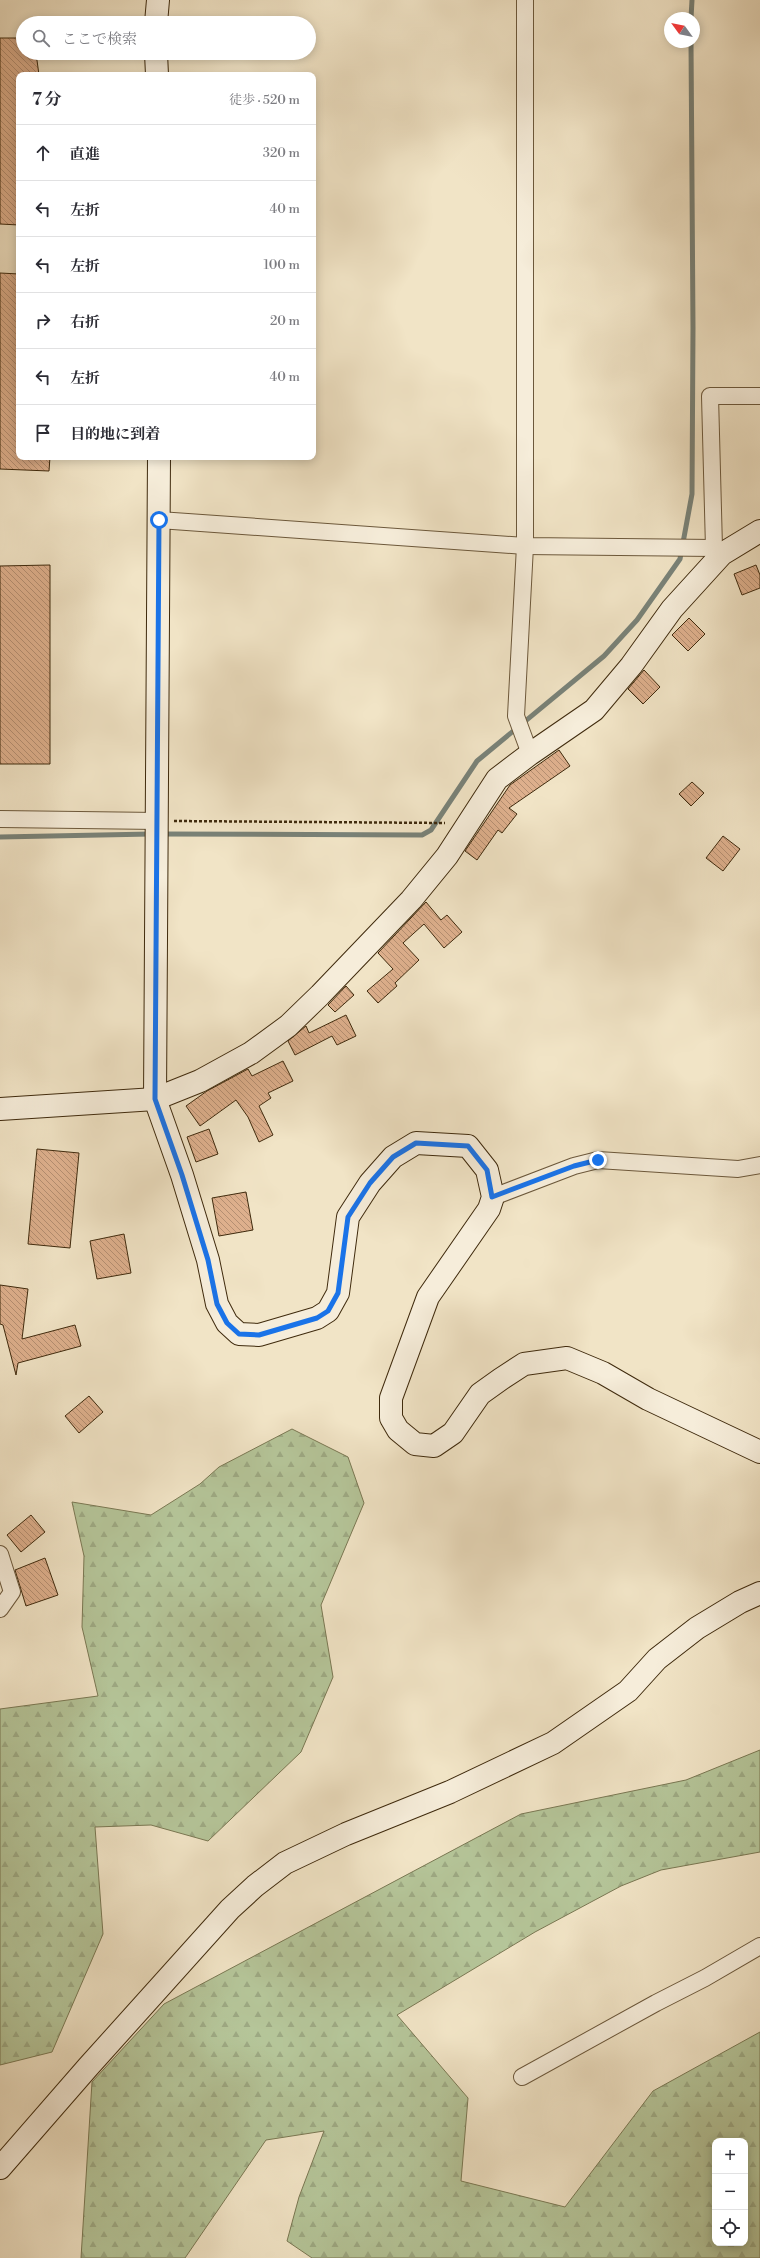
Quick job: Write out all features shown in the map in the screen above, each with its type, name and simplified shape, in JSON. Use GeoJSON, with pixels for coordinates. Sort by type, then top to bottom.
{"type":"FeatureCollection","features":[{"type":"Feature","properties":{"kind":"street"},"geometry":{"type":"LineString","coordinates":[[157,16],[158,0]]}},
{"type":"Feature","properties":{"kind":"street"},"geometry":{"type":"LineString","coordinates":[[525,0],[526,546],[516,716],[528,748]]}},
{"type":"Feature","properties":{"kind":"street"},"geometry":{"type":"LineString","coordinates":[[156,60],[157,72]]}},
{"type":"Feature","properties":{"kind":"street"},"geometry":{"type":"LineString","coordinates":[[718,551],[710,396],[760,396]]}},
{"type":"Feature","properties":{"kind":"street"},"geometry":{"type":"LineString","coordinates":[[159,460],[158,845],[155,1099],[184,1182],[208,1260],[217,1304],[227,1323],[239,1334],[259,1335],[317,1318],[328,1311],[338,1293],[348,1217],[370,1183],[393,1157],[416,1143],[468,1146],[487,1170],[492,1197],[489,1209],[428,1297],[391,1398],[391,1418],[398,1430],[415,1444],[434,1446],[453,1433],[480,1394],[501,1379],[524,1364],[567,1358],[603,1373],[648,1398],[760,1452]]}},
{"type":"Feature","properties":{"kind":"street"},"geometry":{"type":"LineString","coordinates":[[159,520],[526,546],[693,548],[718,551]]}},
{"type":"Feature","properties":{"kind":"street"},"geometry":{"type":"LineString","coordinates":[[0,1109],[155,1099],[200,1082],[251,1053],[288,1026],[320,995],[410,900],[447,856],[497,779],[528,748],[594,710],[631,666],[672,609],[718,551],[760,531]]}},
{"type":"Feature","properties":{"kind":"street"},"geometry":{"type":"LineString","coordinates":[[0,819],[158,822]]}},
{"type":"Feature","properties":{"kind":"street"},"geometry":{"type":"LineString","coordinates":[[492,1197],[574,1166],[598,1160],[738,1169],[760,1165]]}},
{"type":"Feature","properties":{"kind":"street"},"geometry":{"type":"LineString","coordinates":[[0,1554],[12,1592],[0,1609]]}},
{"type":"Feature","properties":{"kind":"street"},"geometry":{"type":"LineString","coordinates":[[0,2168],[88,2067],[230,1909],[254,1886],[285,1863],[346,1834],[450,1792],[553,1743],[628,1691],[657,1659],[697,1628],[740,1602],[760,1593]]}},
{"type":"Feature","properties":{"kind":"street"},"geometry":{"type":"LineString","coordinates":[[522,2077],[656,2002],[705,1978],[760,1946]]}},
{"type":"Feature","properties":{"kind":"path"},"geometry":{"type":"LineString","coordinates":[[158,822],[441,823]]}},
{"type":"Feature","properties":{"kind":"green space"},"geometry":{"type":"Polygon","coordinates":[[[292,1429],[348,1457],[364,1503],[321,1605],[333,1677],[301,1752],[208,1841],[151,1825],[95,1827],[103,1934],[52,2052],[0,2065],[0,1709],[98,1696],[82,1627],[84,1556],[72,1502],[151,1515],[200,1484],[219,1467],[292,1429]]]}},
{"type":"Feature","properties":{"kind":"green space"},"geometry":{"type":"Polygon","coordinates":[[[760,1750],[760,1852],[661,1870],[621,1886],[535,1932],[397,2015],[468,2098],[461,2181],[565,2207],[653,2091],[760,2032],[760,2258],[312,2258],[287,2241],[299,2197],[324,2131],[266,2140],[185,2258],[81,2258],[92,2082],[164,2004],[521,1814],[686,1780],[760,1750]]]}},
{"type":"Feature","properties":{"kind":"building"},"geometry":{"type":"Polygon","coordinates":[[[0,38],[16,38],[16,60],[37,60],[39,72],[16,72],[16,225],[0,224],[0,38]]]}},
{"type":"Feature","properties":{"kind":"building"},"geometry":{"type":"Polygon","coordinates":[[[0,273],[16,274],[16,460],[50,460],[49,471],[0,469],[0,273]]]}},
{"type":"Feature","properties":{"kind":"building"},"geometry":{"type":"Polygon","coordinates":[[[50,565],[50,764],[0,764],[0,566],[50,565]]]}},
{"type":"Feature","properties":{"kind":"building"},"geometry":{"type":"Polygon","coordinates":[[[756,565],[760,575],[760,588],[742,595],[734,574],[756,565]]]}},
{"type":"Feature","properties":{"kind":"building"},"geometry":{"type":"Polygon","coordinates":[[[689,618],[705,634],[688,651],[672,635],[689,618]]]}},
{"type":"Feature","properties":{"kind":"building"},"geometry":{"type":"Polygon","coordinates":[[[644,670],[660,687],[643,704],[628,689],[644,670]]]}},
{"type":"Feature","properties":{"kind":"building"},"geometry":{"type":"Polygon","coordinates":[[[559,750],[570,766],[509,808],[517,814],[502,833],[498,830],[477,860],[465,851],[510,785],[559,750]]]}},
{"type":"Feature","properties":{"kind":"building"},"geometry":{"type":"Polygon","coordinates":[[[692,782],[704,793],[691,806],[679,794],[692,782]]]}},
{"type":"Feature","properties":{"kind":"building"},"geometry":{"type":"Polygon","coordinates":[[[723,836],[740,849],[723,871],[706,858],[723,836]]]}},
{"type":"Feature","properties":{"kind":"building"},"geometry":{"type":"Polygon","coordinates":[[[426,902],[441,920],[447,915],[462,932],[444,948],[424,924],[403,943],[419,960],[395,983],[397,986],[378,1003],[367,991],[393,969],[378,953],[426,902]]]}},
{"type":"Feature","properties":{"kind":"building"},"geometry":{"type":"Polygon","coordinates":[[[346,986],[354,995],[335,1012],[328,1005],[346,986]]]}},
{"type":"Feature","properties":{"kind":"building"},"geometry":{"type":"Polygon","coordinates":[[[346,1015],[356,1036],[337,1045],[332,1036],[295,1055],[288,1041],[306,1026],[309,1033],[346,1015]]]}},
{"type":"Feature","properties":{"kind":"building"},"geometry":{"type":"Polygon","coordinates":[[[283,1061],[293,1081],[268,1093],[271,1098],[259,1106],[273,1135],[259,1142],[248,1117],[236,1100],[200,1126],[186,1106],[207,1091],[248,1069],[252,1076],[283,1061]]]}},
{"type":"Feature","properties":{"kind":"building"},"geometry":{"type":"Polygon","coordinates":[[[209,1129],[218,1154],[196,1162],[187,1137],[209,1129]]]}},
{"type":"Feature","properties":{"kind":"building"},"geometry":{"type":"Polygon","coordinates":[[[37,1149],[79,1153],[70,1248],[28,1244],[37,1149]]]}},
{"type":"Feature","properties":{"kind":"building"},"geometry":{"type":"Polygon","coordinates":[[[246,1192],[253,1230],[219,1236],[212,1198],[246,1192]]]}},
{"type":"Feature","properties":{"kind":"building"},"geometry":{"type":"Polygon","coordinates":[[[124,1234],[131,1273],[97,1279],[90,1241],[124,1234]]]}},
{"type":"Feature","properties":{"kind":"building"},"geometry":{"type":"Polygon","coordinates":[[[0,1285],[28,1289],[22,1339],[75,1325],[81,1346],[18,1363],[16,1375],[3,1325],[0,1324],[0,1285]]]}},
{"type":"Feature","properties":{"kind":"building"},"geometry":{"type":"Polygon","coordinates":[[[89,1396],[103,1412],[79,1433],[65,1416],[89,1396]]]}},
{"type":"Feature","properties":{"kind":"building"},"geometry":{"type":"Polygon","coordinates":[[[31,1515],[45,1532],[21,1552],[7,1535],[31,1515]]]}},
{"type":"Feature","properties":{"kind":"building"},"geometry":{"type":"Polygon","coordinates":[[[45,1558],[58,1595],[26,1606],[15,1570],[45,1558]]]}},
{"type":"Feature","properties":{"kind":"waterway"},"geometry":{"type":"LineString","coordinates":[[691,12],[692,0]]}},
{"type":"Feature","properties":{"kind":"waterway"},"geometry":{"type":"LineString","coordinates":[[161,834],[422,835],[431,830],[477,761],[604,656],[637,620],[680,559],[692,494],[693,328],[691,48]]}},
{"type":"Feature","properties":{"kind":"waterway"},"geometry":{"type":"LineString","coordinates":[[0,837],[151,834]]}},
{"type":"Feature","properties":{"kind":"route"},"geometry":{"type":"LineString","coordinates":[[159,520],[158,845],[155,1099],[182,1175],[208,1260],[217,1304],[227,1323],[239,1334],[259,1335],[317,1318],[328,1311],[338,1293],[345,1249],[345,1235],[348,1217],[370,1183],[393,1157],[416,1143],[468,1146],[487,1170],[492,1197],[505,1194],[574,1166],[598,1160]]}}]}
